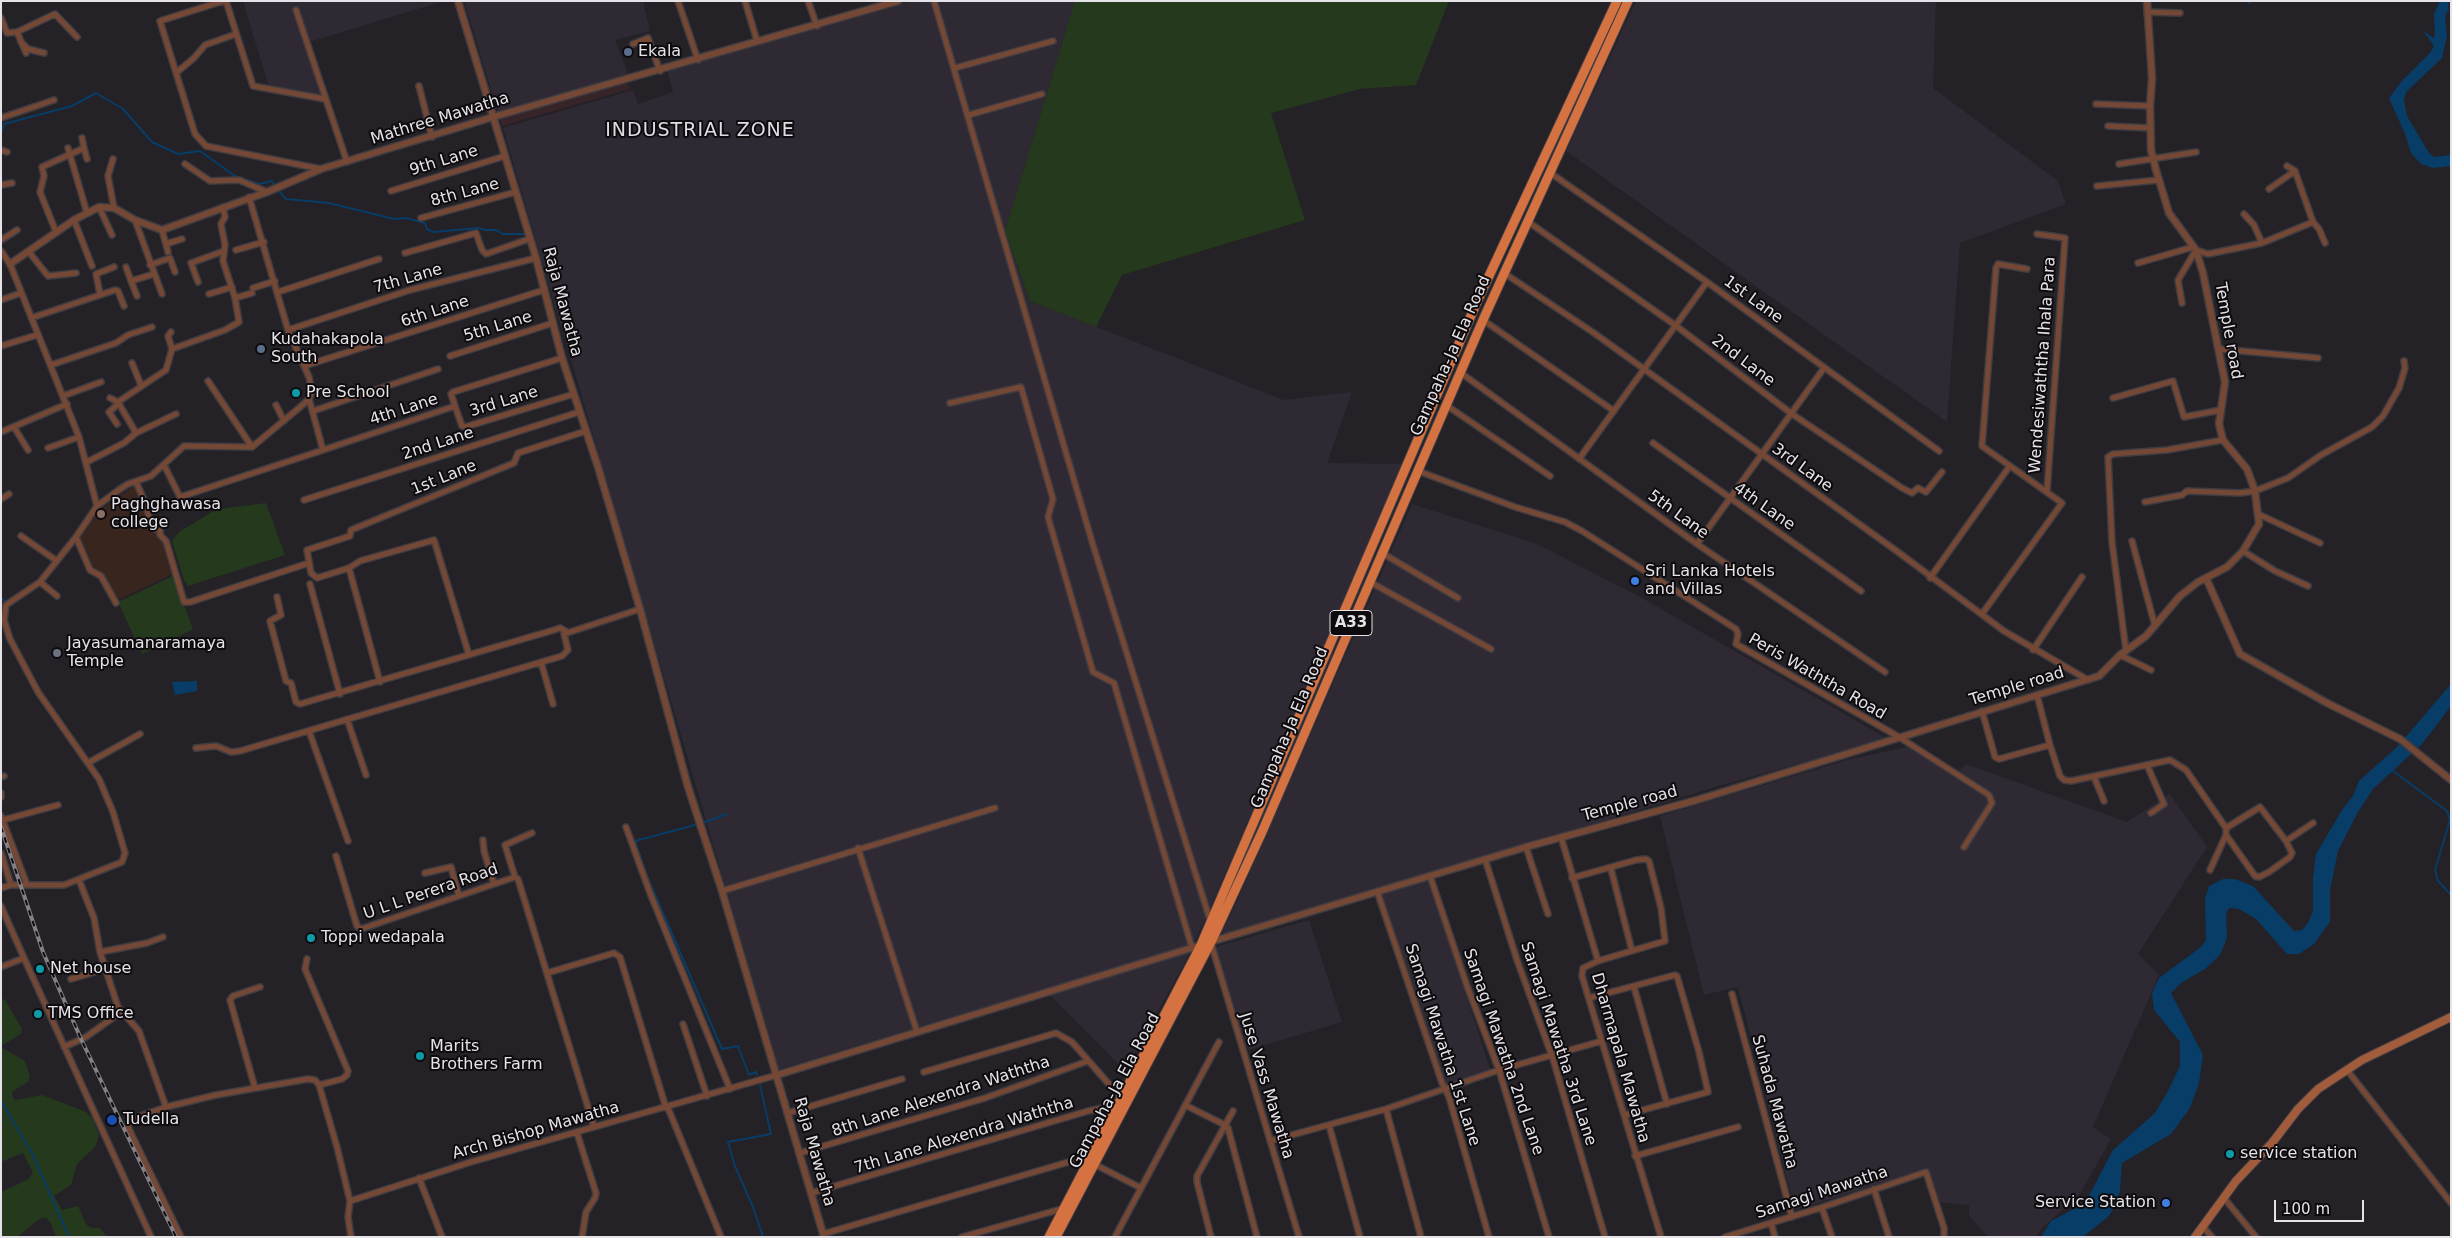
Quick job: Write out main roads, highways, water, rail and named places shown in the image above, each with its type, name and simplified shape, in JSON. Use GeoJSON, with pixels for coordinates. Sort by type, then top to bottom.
{"type":"FeatureCollection","features":[{"type":"Feature","properties":{"kind":"highway","name":"Gampaha-Ja Ela Road"},"geometry":{"type":"LineString","coordinates":[[1121,1103],[1211,922],[1476,304],[1617,1]]}},
{"type":"Feature","properties":{"kind":"highway","name":"Gampaha-Ja Ela Road"},"geometry":{"type":"LineString","coordinates":[[1056,1237],[1067,1208],[1091,1160],[1211,942],[1262,832],[1483,320],[1628,1]]}},
{"type":"Feature","properties":{"kind":"highway","name":"Gampaha-Ja Ela Road"},"geometry":{"type":"LineString","coordinates":[[1048,1237],[1067,1208]]}},
{"type":"Feature","properties":{"kind":"main road"},"geometry":{"type":"LineString","coordinates":[[2195,1237],[2236,1181],[2272,1143],[2307,1098],[2346,1070],[2374,1054],[2451,1018]]}},
{"type":"Feature","properties":{"kind":"water"},"geometry":{"type":"Polygon","coordinates":[[[2440,1],[2450,1],[2448,4],[2449,9],[2445,16],[2447,36],[2442,58],[2406,92],[2404,100],[2407,116],[2429,153],[2434,157],[2451,155],[2451,166],[2433,168],[2421,164],[2411,153],[2389,98],[2401,82],[2430,53],[2434,46],[2422,29],[2433,38],[2435,35],[2434,14],[2440,1]]]}},
{"type":"Feature","properties":{"kind":"water"},"geometry":{"type":"Polygon","coordinates":[[[197,681],[197,691],[175,695],[172,682],[197,681]]]}},
{"type":"Feature","properties":{"kind":"water"},"geometry":{"type":"Polygon","coordinates":[[[2451,684],[2451,706],[2422,744],[2373,789],[2358,812],[2338,851],[2330,891],[2330,922],[2314,944],[2299,954],[2287,954],[2256,919],[2239,909],[2229,908],[2226,914],[2227,938],[2220,955],[2205,969],[2181,983],[2171,993],[2203,1055],[2199,1083],[2190,1108],[2171,1134],[2122,1163],[2120,1191],[2117,1203],[2109,1216],[2083,1237],[2041,1237],[2051,1221],[2085,1203],[2113,1150],[2155,1113],[2180,1066],[2180,1042],[2154,1010],[2152,993],[2159,978],[2201,947],[2206,940],[2205,899],[2209,886],[2223,879],[2235,879],[2253,886],[2294,931],[2302,930],[2308,923],[2313,911],[2313,878],[2316,854],[2342,810],[2353,796],[2359,781],[2397,747],[2451,684]]]}},
{"type":"Feature","properties":{"kind":"waterway"},"geometry":{"type":"LineString","coordinates":[[1,133],[4,124],[72,106],[96,93],[123,109],[152,142],[178,154],[200,151],[235,176],[259,184],[272,181],[273,183]]}},
{"type":"Feature","properties":{"kind":"waterway"},"geometry":{"type":"LineString","coordinates":[[278,190],[286,199],[329,203],[394,219],[406,218],[425,223],[427,229],[433,232],[479,228],[496,230],[503,234],[525,234]]}},
{"type":"Feature","properties":{"kind":"waterway"},"geometry":{"type":"LineString","coordinates":[[1,598],[6,602]]}},
{"type":"Feature","properties":{"kind":"waterway"},"geometry":{"type":"LineString","coordinates":[[2393,771],[2447,811],[2450,820],[2435,870],[2438,881],[2451,895]]}},
{"type":"Feature","properties":{"kind":"waterway"},"geometry":{"type":"LineString","coordinates":[[705,822],[727,814]]}},
{"type":"Feature","properties":{"kind":"waterway"},"geometry":{"type":"LineString","coordinates":[[695,825],[635,841],[647,876],[722,1049],[738,1046],[749,1075],[756,1072],[757,1075]]}},
{"type":"Feature","properties":{"kind":"waterway"},"geometry":{"type":"LineString","coordinates":[[760,1085],[771,1134],[728,1142],[735,1166],[753,1207],[763,1237]]}},
{"type":"Feature","properties":{"kind":"waterway"},"geometry":{"type":"LineString","coordinates":[[1,1101],[33,1155],[69,1237]]}},
{"type":"Feature","properties":{"kind":"railway"},"geometry":{"type":"LineString","coordinates":[[1,827],[43,952],[81,1039],[176,1237]]}},
{"type":"Feature","properties":{"kind":"place","name":"Ekala"},"geometry":{"type":"Point","coordinates":[628,52]}},
{"type":"Feature","properties":{"kind":"place","name":"Kudahakapola South"},"geometry":{"type":"Point","coordinates":[261,349]}},
{"type":"Feature","properties":{"kind":"place","name":"Pre School"},"geometry":{"type":"Point","coordinates":[296,393]}},
{"type":"Feature","properties":{"kind":"place","name":"Paghghawasa college"},"geometry":{"type":"Point","coordinates":[101,514]}},
{"type":"Feature","properties":{"kind":"place","name":"Sri Lanka Hotels and Villas"},"geometry":{"type":"Point","coordinates":[1635,581]}},
{"type":"Feature","properties":{"kind":"place","name":"Jayasumanaramaya Temple"},"geometry":{"type":"Point","coordinates":[57,653]}},
{"type":"Feature","properties":{"kind":"place","name":"Toppi wedapala"},"geometry":{"type":"Point","coordinates":[311,938]}},
{"type":"Feature","properties":{"kind":"place","name":"Net house"},"geometry":{"type":"Point","coordinates":[40,969]}},
{"type":"Feature","properties":{"kind":"place","name":"TMS Office"},"geometry":{"type":"Point","coordinates":[38,1014]}},
{"type":"Feature","properties":{"kind":"place","name":"Marits Brothers Farm"},"geometry":{"type":"Point","coordinates":[420,1056]}},
{"type":"Feature","properties":{"kind":"place","name":"Tudella"},"geometry":{"type":"Point","coordinates":[112,1120]}},
{"type":"Feature","properties":{"kind":"place","name":"service station"},"geometry":{"type":"Point","coordinates":[2230,1154]}},
{"type":"Feature","properties":{"kind":"place","name":"Service Station"},"geometry":{"type":"Point","coordinates":[2166,1203]}},
{"type":"Feature","properties":{"kind":"district","name":"INDUSTRIAL ZONE"},"geometry":{"type":"Point","coordinates":[700,131]}}]}
